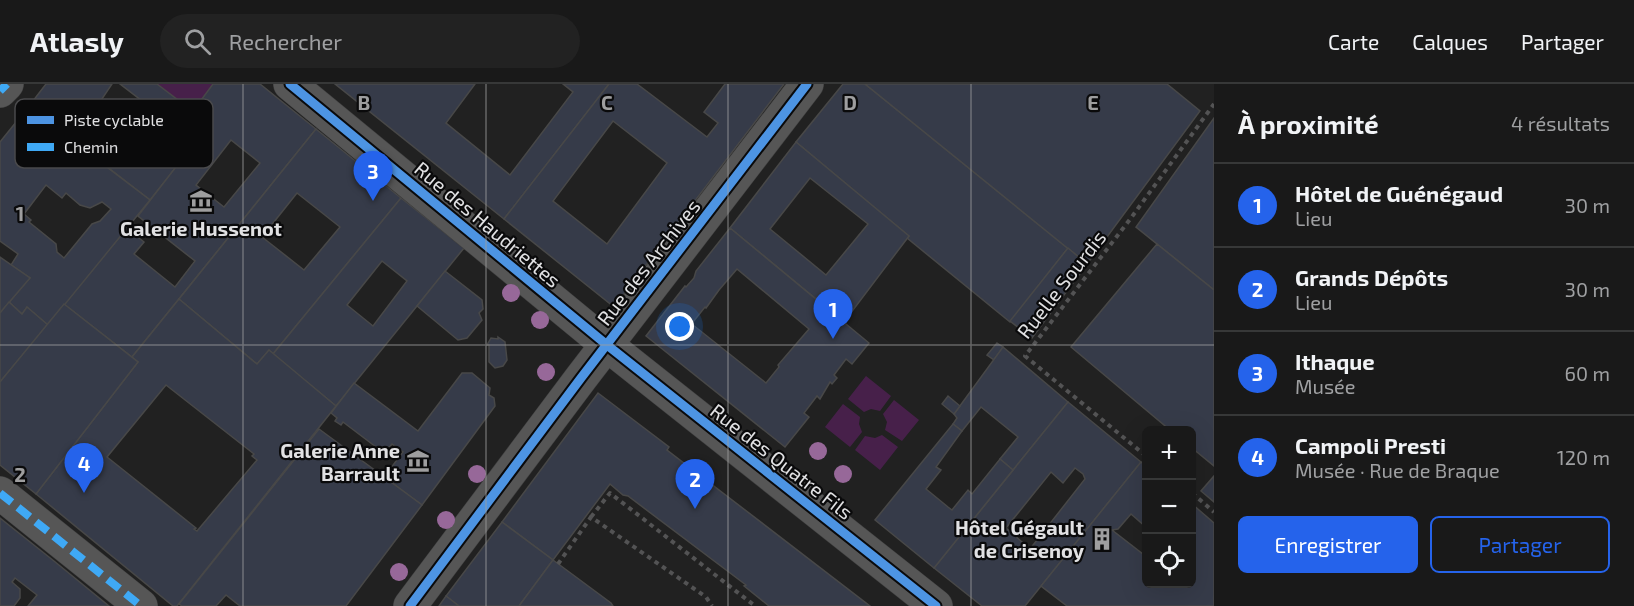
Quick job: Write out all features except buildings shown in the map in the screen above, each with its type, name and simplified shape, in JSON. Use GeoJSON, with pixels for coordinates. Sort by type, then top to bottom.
{"type":"FeatureCollection","features":[{"type":"Feature","properties":{"kind":"street"},"geometry":{"type":"LineString","coordinates":[[0,92],[7,84]]}},
{"type":"Feature","properties":{"kind":"street","name":"Rue des Haudriettes"},"geometry":{"type":"LineString","coordinates":[[290,84],[607,345]]}},
{"type":"Feature","properties":{"kind":"street","name":"Rue des Archives"},"geometry":{"type":"LineString","coordinates":[[410,606],[807,84]]}},
{"type":"Feature","properties":{"kind":"street","name":"Rue des Quatre Fils"},"geometry":{"type":"LineString","coordinates":[[607,345],[936,606]]}},
{"type":"Feature","properties":{"kind":"street"},"geometry":{"type":"LineString","coordinates":[[0,493],[141,606]]}},
{"type":"Feature","properties":{"kind":"path"},"geometry":{"type":"LineString","coordinates":[[558,564],[610,493],[755,606]]}},
{"type":"Feature","properties":{"kind":"path"},"geometry":{"type":"LineString","coordinates":[[1196,497],[1214,512]]}},
{"type":"Feature","properties":{"kind":"path"},"geometry":{"type":"LineString","coordinates":[[591,517],[706,597],[712,606]]}},
{"type":"Feature","properties":{"kind":"shaded area"},"geometry":{"type":"Polygon","coordinates":[[[157,84],[213,84],[202,99],[177,99],[157,84]]]}},
{"type":"Feature","properties":{"kind":"shaded area"},"geometry":{"type":"Polygon","coordinates":[[[866,376],[891,396],[880,411],[871,409],[864,412],[848,399],[866,376]]]}},
{"type":"Feature","properties":{"kind":"shaded area"},"geometry":{"type":"Polygon","coordinates":[[[894,400],[919,420],[902,441],[885,430],[887,422],[883,414],[894,400]]]}},
{"type":"Feature","properties":{"kind":"shaded area"},"geometry":{"type":"Polygon","coordinates":[[[843,404],[860,417],[859,424],[862,432],[850,447],[825,427],[843,404]]]}},
{"type":"Feature","properties":{"kind":"shaded area"},"geometry":{"type":"Polygon","coordinates":[[[882,435],[898,447],[880,470],[855,450],[865,436],[875,438],[882,435]]]}},
{"type":"Feature","properties":{"kind":"marked path"},"geometry":{"type":"LineString","coordinates":[[0,91],[7,84]]}},
{"type":"Feature","properties":{"kind":"marked path"},"geometry":{"type":"LineString","coordinates":[[0,493],[141,606]]}},
{"type":"Feature","properties":{"kind":"cycle path"},"geometry":{"type":"LineString","coordinates":[[290,84],[607,345],[936,606]]}},
{"type":"Feature","properties":{"kind":"cycle path"},"geometry":{"type":"LineString","coordinates":[[410,606],[581,378],[807,84]]}},
{"type":"Feature","properties":{"kind":"place","name":"Galerie Hussenot"},"geometry":{"type":"Point","coordinates":[201,201]}},
{"type":"Feature","properties":{"kind":"place","name":"Ithaque"},"geometry":{"type":"Point","coordinates":[373,201]}},
{"type":"Feature","properties":{"kind":"place","name":"Hôtel de Guénégaud"},"geometry":{"type":"Point","coordinates":[833,339]}},
{"type":"Feature","properties":{"kind":"place","name":"Galerie Anne Barrault"},"geometry":{"type":"Point","coordinates":[418,461]}},
{"type":"Feature","properties":{"kind":"place","name":"Campoli Presti"},"geometry":{"type":"Point","coordinates":[84,493]}},
{"type":"Feature","properties":{"kind":"place","name":"Grands Dépôts"},"geometry":{"type":"Point","coordinates":[695,509]}},
{"type":"Feature","properties":{"kind":"place","name":"Hôtel Gégault de Crisenoy"},"geometry":{"type":"Point","coordinates":[1102,539]}}]}
